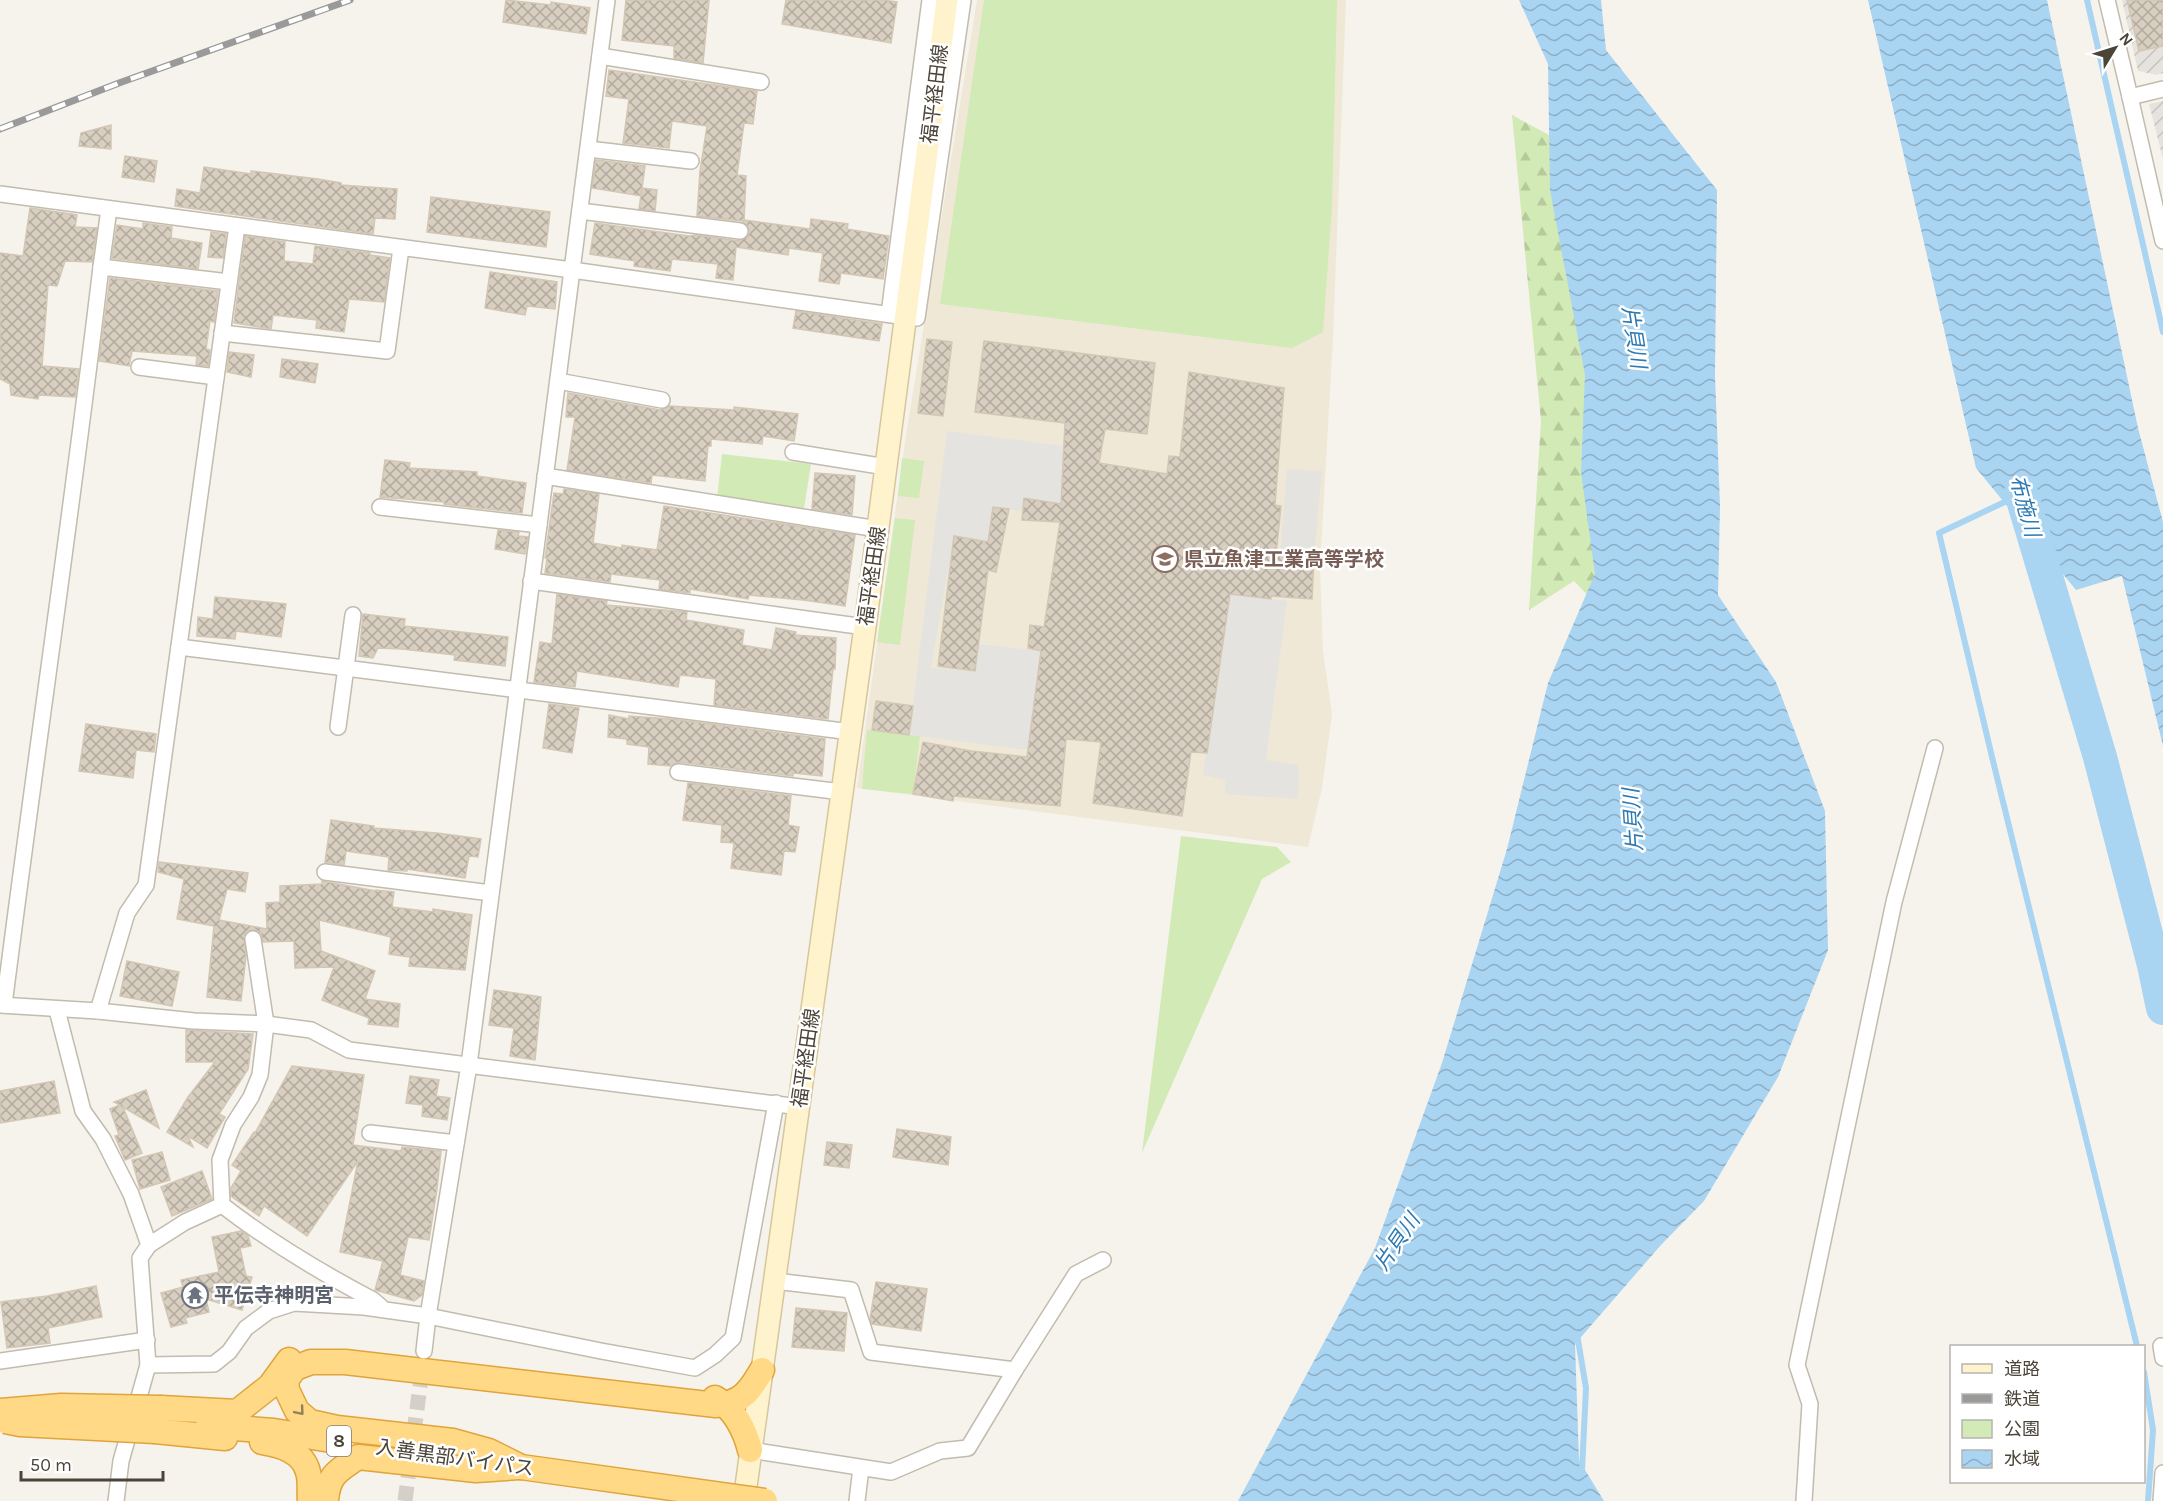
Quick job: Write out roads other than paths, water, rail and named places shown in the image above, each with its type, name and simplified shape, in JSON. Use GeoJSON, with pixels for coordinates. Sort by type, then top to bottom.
{"type":"FeatureCollection","features":[{"type":"Feature","properties":{"kind":"highway"},"geometry":{"type":"LineString","coordinates":[[0,1420],[20,1424],[157,1420],[237,1412],[270,1386],[288,1360],[318,1350],[709,1400]]}},
{"type":"Feature","properties":{"kind":"highway"},"geometry":{"type":"LineString","coordinates":[[521,1467],[489,1451],[453,1441],[337,1428],[310,1422],[297,1411],[287,1390],[286,1380],[295,1368],[311,1362],[345,1362],[736,1401],[753,1378]]}},
{"type":"Feature","properties":{"kind":"highway"},"geometry":{"type":"LineString","coordinates":[[709,1400],[716,1413],[743,1440]]}},
{"type":"Feature","properties":{"kind":"highway","name":"入善黒部バイパス"},"geometry":{"type":"LineString","coordinates":[[0,1413],[157,1420],[274,1431],[765,1501]]}},
{"type":"Feature","properties":{"kind":"highway"},"geometry":{"type":"LineString","coordinates":[[157,1420],[285,1446],[298,1456],[308,1470],[310,1501]]}},
{"type":"Feature","properties":{"kind":"highway"},"geometry":{"type":"LineString","coordinates":[[326,1501],[327,1485],[335,1473],[358,1457],[476,1470],[521,1467]]}},
{"type":"Feature","properties":{"kind":"main road","name":"福平経田線"},"geometry":{"type":"LineString","coordinates":[[753,1378],[775,1281],[800,1107],[947,0]]}},
{"type":"Feature","properties":{"kind":"main road","name":"福平経田線"},"geometry":{"type":"LineString","coordinates":[[734,1501],[772,1232],[785,1175],[793,1152]]}},
{"type":"Feature","properties":{"kind":"main road","name":"福平経田線"},"geometry":{"type":"LineString","coordinates":[[743,1440],[744,1501]]}},
{"type":"Feature","properties":{"kind":"street"},"geometry":{"type":"LineString","coordinates":[[424,1351],[469,1065],[607,0]]}},
{"type":"Feature","properties":{"kind":"street"},"geometry":{"type":"LineString","coordinates":[[904,316],[930,0]]}},
{"type":"Feature","properties":{"kind":"street"},"geometry":{"type":"LineString","coordinates":[[904,316],[963,0]]}},
{"type":"Feature","properties":{"kind":"street"},"geometry":{"type":"LineString","coordinates":[[2107,0],[2163,241]]}},
{"type":"Feature","properties":{"kind":"street"},"geometry":{"type":"LineString","coordinates":[[600,56],[761,81]]}},
{"type":"Feature","properties":{"kind":"street"},"geometry":{"type":"LineString","coordinates":[[2130,97],[2163,90]]}},
{"type":"Feature","properties":{"kind":"street"},"geometry":{"type":"LineString","coordinates":[[588,149],[691,161]]}},
{"type":"Feature","properties":{"kind":"street"},"geometry":{"type":"LineString","coordinates":[[0,194],[904,316]]}},
{"type":"Feature","properties":{"kind":"street"},"geometry":{"type":"LineString","coordinates":[[109,209],[76,472],[2,1005],[98,1011],[194,1021],[266,1024],[310,1030],[349,1050],[800,1107]]}},
{"type":"Feature","properties":{"kind":"street"},"geometry":{"type":"LineString","coordinates":[[580,211],[740,231]]}},
{"type":"Feature","properties":{"kind":"street"},"geometry":{"type":"LineString","coordinates":[[98,1011],[127,913],[146,885],[237,226]]}},
{"type":"Feature","properties":{"kind":"street"},"geometry":{"type":"LineString","coordinates":[[222,333],[387,351],[401,248]]}},
{"type":"Feature","properties":{"kind":"street"},"geometry":{"type":"LineString","coordinates":[[101,267],[229,282]]}},
{"type":"Feature","properties":{"kind":"street"},"geometry":{"type":"LineString","coordinates":[[139,368],[216,377]]}},
{"type":"Feature","properties":{"kind":"street"},"geometry":{"type":"LineString","coordinates":[[558,381],[662,400]]}},
{"type":"Feature","properties":{"kind":"street"},"geometry":{"type":"LineString","coordinates":[[793,452],[886,467]]}},
{"type":"Feature","properties":{"kind":"street"},"geometry":{"type":"LineString","coordinates":[[545,476],[878,529]]}},
{"type":"Feature","properties":{"kind":"street"},"geometry":{"type":"LineString","coordinates":[[380,507],[539,525]]}},
{"type":"Feature","properties":{"kind":"street"},"geometry":{"type":"LineString","coordinates":[[531,581],[865,627]]}},
{"type":"Feature","properties":{"kind":"street"},"geometry":{"type":"LineString","coordinates":[[338,727],[353,615]]}},
{"type":"Feature","properties":{"kind":"street"},"geometry":{"type":"LineString","coordinates":[[179,647],[850,732]]}},
{"type":"Feature","properties":{"kind":"street"},"geometry":{"type":"LineString","coordinates":[[1804,1501],[1810,1404],[1797,1365],[1894,902],[1935,748]]}},
{"type":"Feature","properties":{"kind":"street"},"geometry":{"type":"LineString","coordinates":[[678,772],[842,792]]}},
{"type":"Feature","properties":{"kind":"street"},"geometry":{"type":"LineString","coordinates":[[325,872],[491,893]]}},
{"type":"Feature","properties":{"kind":"street"},"geometry":{"type":"LineString","coordinates":[[253,939],[266,1024],[260,1075],[251,1097],[233,1125],[220,1160],[222,1205],[257,1232],[311,1266],[373,1300],[383,1310]]}},
{"type":"Feature","properties":{"kind":"street"},"geometry":{"type":"LineString","coordinates":[[57,1010],[83,1111],[103,1139],[131,1194],[149,1245]]}},
{"type":"Feature","properties":{"kind":"street"},"geometry":{"type":"LineString","coordinates":[[148,1365],[214,1364],[229,1352],[246,1328],[269,1311],[294,1303],[428,1316],[694,1368],[715,1355],[733,1338],[776,1103]]}},
{"type":"Feature","properties":{"kind":"street"},"geometry":{"type":"LineString","coordinates":[[370,1133],[456,1143]]}},
{"type":"Feature","properties":{"kind":"street"},"geometry":{"type":"LineString","coordinates":[[116,1501],[121,1461],[148,1365],[140,1258],[149,1245],[185,1222],[222,1205]]}},
{"type":"Feature","properties":{"kind":"street"},"geometry":{"type":"LineString","coordinates":[[743,1440],[861,1468],[891,1472],[940,1451],[968,1448],[1076,1274],[1103,1260]]}},
{"type":"Feature","properties":{"kind":"street"},"geometry":{"type":"LineString","coordinates":[[775,1281],[851,1290],[871,1352],[1015,1370]]}},
{"type":"Feature","properties":{"kind":"street"},"geometry":{"type":"LineString","coordinates":[[0,1361],[147,1340]]}},
{"type":"Feature","properties":{"kind":"street"},"geometry":{"type":"LineString","coordinates":[[856,1501],[861,1468]]}},
{"type":"Feature","properties":{"kind":"street"},"geometry":{"type":"LineString","coordinates":[[2161,1501],[2163,1473]]}},
{"type":"Feature","properties":{"kind":"water","name":"片貝川"},"geometry":{"type":"Polygon","coordinates":[[[1519,0],[1601,0],[1606,50],[1717,190],[1715,376],[1720,506],[1718,595],[1776,682],[1825,811],[1828,950],[1778,1077],[1704,1201],[1660,1246],[1575,1344],[1579,1460],[1604,1501],[1238,1501],[1375,1248],[1442,1063],[1507,849],[1548,683],[1595,574],[1581,472],[1585,375],[1550,190],[1548,64],[1519,0]]]}},
{"type":"Feature","properties":{"kind":"water"},"geometry":{"type":"Polygon","coordinates":[[[1868,0],[2047,0],[2138,428],[2163,522],[2163,746],[2122,576],[2076,590],[1976,468],[1868,0]]]}},
{"type":"Feature","properties":{"kind":"waterway"},"geometry":{"type":"LineString","coordinates":[[2087,0],[2163,332]]}},
{"type":"Feature","properties":{"kind":"waterway","name":"布施川"},"geometry":{"type":"LineString","coordinates":[[2021,493],[2100,757],[2163,1008]]}},
{"type":"Feature","properties":{"kind":"waterway"},"geometry":{"type":"LineString","coordinates":[[2011,499],[1939,533],[2137,1345]]}},
{"type":"Feature","properties":{"kind":"waterway"},"geometry":{"type":"LineString","coordinates":[[1577,1334],[1586,1388],[1582,1470]]}},
{"type":"Feature","properties":{"kind":"waterway"},"geometry":{"type":"LineString","coordinates":[[2145,1378],[2153,1430],[2148,1501]]}},
{"type":"Feature","properties":{"kind":"tunnel"},"geometry":{"type":"LineString","coordinates":[[405,1501],[423,1363]]}},
{"type":"Feature","properties":{"kind":"railway"},"geometry":{"type":"LineString","coordinates":[[0,129],[119,83],[350,0]]}},
{"type":"Feature","properties":{"kind":"place","name":"県立魚津工業高等学校"},"geometry":{"type":"Point","coordinates":[1165,559]}},
{"type":"Feature","properties":{"kind":"place","name":"平伝寺神明宮"},"geometry":{"type":"Point","coordinates":[195,1295]}}]}
